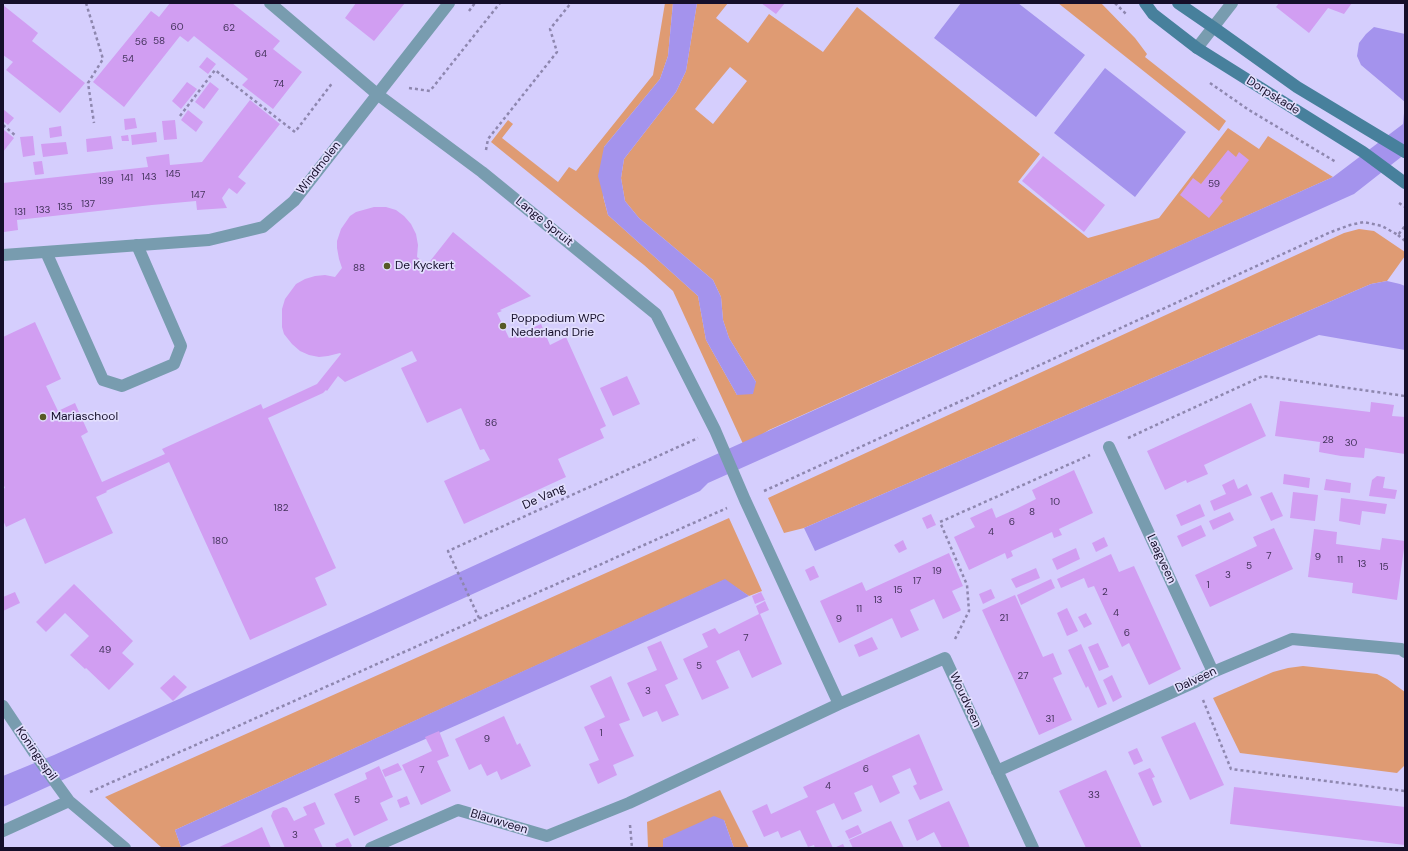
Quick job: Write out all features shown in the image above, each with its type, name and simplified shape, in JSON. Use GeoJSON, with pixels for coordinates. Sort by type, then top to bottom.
{"type":"FeatureCollection","features":[{"type":"Feature","properties":{"kind":"main road","name":"Dorpskade"},"geometry":{"type":"LineString","coordinates":[[1145,3],[1153,14],[1197,48],[1363,152],[1405,183]]}},
{"type":"Feature","properties":{"kind":"main road","name":"Dorpskade"},"geometry":{"type":"LineString","coordinates":[[1178,3],[1213,26],[1297,87],[1405,152]]}},
{"type":"Feature","properties":{"kind":"street","name":"Lange Spruit"},"geometry":{"type":"LineString","coordinates":[[270,3],[377,94],[482,172],[656,314],[715,430],[839,704]]}},
{"type":"Feature","properties":{"kind":"street","name":"Windmolen"},"geometry":{"type":"LineString","coordinates":[[3,255],[209,240],[263,227],[294,201],[449,3]]}},
{"type":"Feature","properties":{"kind":"street"},"geometry":{"type":"LineString","coordinates":[[1197,48],[1232,3]]}},
{"type":"Feature","properties":{"kind":"street"},"geometry":{"type":"LineString","coordinates":[[46,252],[103,380],[122,386],[174,364],[181,346],[137,245]]}},
{"type":"Feature","properties":{"kind":"street","name":"Laagveen"},"geometry":{"type":"LineString","coordinates":[[1109,447],[1213,672]]}},
{"type":"Feature","properties":{"kind":"street","name":"Dalveen"},"geometry":{"type":"LineString","coordinates":[[997,771],[1195,682],[1213,672],[1292,639],[1401,649],[1405,652]]}},
{"type":"Feature","properties":{"kind":"street","name":"Woudveen"},"geometry":{"type":"LineString","coordinates":[[629,803],[839,704],[945,658],[1033,848]]}},
{"type":"Feature","properties":{"kind":"street","name":"Koningsspil"},"geometry":{"type":"LineString","coordinates":[[3,706],[67,798],[125,848]]}},
{"type":"Feature","properties":{"kind":"street"},"geometry":{"type":"LineString","coordinates":[[3,831],[67,798]]}},
{"type":"Feature","properties":{"kind":"street","name":"Blauwveen"},"geometry":{"type":"LineString","coordinates":[[371,848],[458,810],[547,836],[629,803]]}},
{"type":"Feature","properties":{"kind":"path"},"geometry":{"type":"LineString","coordinates":[[86,3],[103,59],[88,83],[94,122]]}},
{"type":"Feature","properties":{"kind":"path"},"geometry":{"type":"LineString","coordinates":[[409,88],[430,91],[500,3]]}},
{"type":"Feature","properties":{"kind":"path"},"geometry":{"type":"LineString","coordinates":[[482,172],[488,139],[557,52],[550,29],[571,3]]}},
{"type":"Feature","properties":{"kind":"path"},"geometry":{"type":"LineString","coordinates":[[180,116],[215,70],[295,132],[345,66]]}},
{"type":"Feature","properties":{"kind":"path","name":"Dorpskade"},"geometry":{"type":"LineString","coordinates":[[1204,79],[1249,110],[1337,163]]}},
{"type":"Feature","properties":{"kind":"path"},"geometry":{"type":"LineString","coordinates":[[3,125],[16,136]]}},
{"type":"Feature","properties":{"kind":"path"},"geometry":{"type":"LineString","coordinates":[[1398,235],[1405,241]]}},
{"type":"Feature","properties":{"kind":"path","name":"De Vang"},"geometry":{"type":"LineString","coordinates":[[479,618],[448,551],[715,430]]}},
{"type":"Feature","properties":{"kind":"path"},"geometry":{"type":"LineString","coordinates":[[1195,682],[1231,769],[1405,791]]}},
{"type":"Feature","properties":{"kind":"shaded area"},"geometry":{"type":"Polygon","coordinates":[[[665,3],[673,3],[668,56],[660,79],[604,147],[603,196],[608,215],[698,296],[706,340],[737,395],[756,382],[729,338],[723,320],[721,297],[713,280],[639,218],[625,201],[621,178],[624,159],[676,92],[686,71],[697,3],[728,3],[716,18],[748,43],[769,14],[823,52],[857,7],[1040,154],[1018,182],[1088,238],[1159,218],[1228,128],[1259,149],[1268,136],[1333,177],[769,430],[744,446],[673,291],[644,265],[491,142],[508,120],[513,124],[502,138],[558,182],[569,167],[576,171],[653,75],[665,3]],[[730,67],[695,109],[713,124],[747,81],[730,67]]]}},
{"type":"Feature","properties":{"kind":"shaded area"},"geometry":{"type":"Polygon","coordinates":[[[673,3],[697,3],[686,71],[676,92],[624,159],[621,178],[625,201],[639,218],[713,280],[721,297],[723,320],[729,338],[756,382],[753,394],[737,395],[706,340],[698,296],[608,215],[598,176],[604,147],[660,79],[668,56],[673,3]]]}},
{"type":"Feature","properties":{"kind":"shaded area"},"geometry":{"type":"Polygon","coordinates":[[[961,3],[1018,3],[1085,55],[1036,117],[934,38],[961,3]]]}},
{"type":"Feature","properties":{"kind":"shaded area"},"geometry":{"type":"Polygon","coordinates":[[[1058,3],[1101,3],[1135,38],[1147,54],[1145,57],[1226,121],[1219,131],[1058,3]]]}},
{"type":"Feature","properties":{"kind":"shaded area"},"geometry":{"type":"Polygon","coordinates":[[[1374,27],[1405,34],[1405,102],[1361,65],[1357,56],[1359,43],[1374,27]]]}},
{"type":"Feature","properties":{"kind":"shaded area"},"geometry":{"type":"Polygon","coordinates":[[[1105,68],[1186,132],[1135,197],[1054,133],[1105,68]]]}},
{"type":"Feature","properties":{"kind":"shaded area"},"geometry":{"type":"Polygon","coordinates":[[[1405,102],[1405,154],[1354,194],[708,483],[700,491],[3,807],[3,776],[54,755],[371,613],[697,463],[1333,177],[1403,124],[1405,102]]]}},
{"type":"Feature","properties":{"kind":"shaded area"},"geometry":{"type":"Polygon","coordinates":[[[1359,229],[1374,231],[1405,252],[1405,256],[1387,281],[1371,284],[804,528],[784,533],[768,498],[1344,233],[1359,229]]]}},
{"type":"Feature","properties":{"kind":"shaded area"},"geometry":{"type":"Polygon","coordinates":[[[1387,281],[1405,286],[1405,350],[1319,335],[815,551],[804,528],[1371,284],[1387,281]]]}},
{"type":"Feature","properties":{"kind":"shaded area"},"geometry":{"type":"Polygon","coordinates":[[[729,518],[762,591],[749,596],[724,580],[175,830],[181,847],[180,848],[162,848],[105,797],[729,518]]]}},
{"type":"Feature","properties":{"kind":"shaded area"},"geometry":{"type":"Polygon","coordinates":[[[725,579],[749,596],[181,847],[175,830],[725,579]]]}},
{"type":"Feature","properties":{"kind":"shaded area"},"geometry":{"type":"Polygon","coordinates":[[[1303,666],[1377,674],[1387,679],[1405,692],[1405,765],[1397,773],[1240,753],[1213,698],[1273,672],[1303,666]]]}},
{"type":"Feature","properties":{"kind":"shaded area"},"geometry":{"type":"Polygon","coordinates":[[[720,790],[749,848],[734,848],[724,820],[663,839],[663,848],[648,848],[647,822],[720,790]]]}},
{"type":"Feature","properties":{"kind":"shaded area"},"geometry":{"type":"Polygon","coordinates":[[[714,816],[724,820],[734,848],[663,848],[663,839],[714,816]]]}},
{"type":"Feature","properties":{"kind":"building"},"geometry":{"type":"Polygon","coordinates":[[[170,3],[232,3],[280,41],[273,49],[302,72],[273,109],[242,85],[248,79],[194,36],[188,42],[180,36],[124,107],[93,82],[151,11],[159,17],[170,3]]]}},
{"type":"Feature","properties":{"kind":"building"},"geometry":{"type":"Polygon","coordinates":[[[356,3],[405,3],[374,41],[345,18],[356,3]]]}},
{"type":"Feature","properties":{"kind":"building"},"geometry":{"type":"Polygon","coordinates":[[[761,3],[785,3],[776,14],[761,3]]]}},
{"type":"Feature","properties":{"kind":"building"},"geometry":{"type":"Polygon","coordinates":[[[1279,3],[1352,3],[1344,14],[1328,8],[1309,33],[1276,7],[1279,3]]]}},
{"type":"Feature","properties":{"kind":"building"},"geometry":{"type":"Polygon","coordinates":[[[3,5],[38,33],[32,41],[85,83],[60,113],[6,70],[13,62],[3,55],[3,5]]]}},
{"type":"Feature","properties":{"kind":"building"},"geometry":{"type":"Polygon","coordinates":[[[207,57],[216,64],[208,74],[199,67],[207,57]]]}},
{"type":"Feature","properties":{"kind":"building"},"geometry":{"type":"Polygon","coordinates":[[[187,82],[197,89],[181,109],[172,101],[187,82]]]}},
{"type":"Feature","properties":{"kind":"building"},"geometry":{"type":"Polygon","coordinates":[[[210,82],[219,89],[204,109],[195,102],[210,82]]]}},
{"type":"Feature","properties":{"kind":"building"},"geometry":{"type":"Polygon","coordinates":[[[250,100],[280,124],[238,177],[246,183],[237,194],[229,188],[222,198],[227,208],[197,210],[196,201],[152,205],[17,220],[18,230],[4,232],[3,183],[148,167],[146,157],[169,154],[170,165],[202,162],[250,100]]]}},
{"type":"Feature","properties":{"kind":"building"},"geometry":{"type":"Polygon","coordinates":[[[3,109],[14,118],[8,125],[3,121],[3,109]]]}},
{"type":"Feature","properties":{"kind":"building"},"geometry":{"type":"Polygon","coordinates":[[[188,110],[203,122],[196,132],[181,120],[188,110]]]}},
{"type":"Feature","properties":{"kind":"building"},"geometry":{"type":"Polygon","coordinates":[[[135,118],[137,128],[125,130],[124,119],[135,118]]]}},
{"type":"Feature","properties":{"kind":"building"},"geometry":{"type":"Polygon","coordinates":[[[175,120],[177,139],[164,140],[162,121],[175,120]]]}},
{"type":"Feature","properties":{"kind":"building"},"geometry":{"type":"Polygon","coordinates":[[[61,126],[62,136],[50,138],[49,128],[61,126]]]}},
{"type":"Feature","properties":{"kind":"building"},"geometry":{"type":"Polygon","coordinates":[[[4,130],[14,138],[3,152],[3,131],[4,130]]]}},
{"type":"Feature","properties":{"kind":"building"},"geometry":{"type":"Polygon","coordinates":[[[156,132],[157,142],[132,145],[131,135],[156,132]]]}},
{"type":"Feature","properties":{"kind":"building"},"geometry":{"type":"Polygon","coordinates":[[[128,135],[129,141],[122,141],[121,136],[128,135]]]}},
{"type":"Feature","properties":{"kind":"building"},"geometry":{"type":"Polygon","coordinates":[[[33,136],[35,155],[23,157],[20,137],[33,136]]]}},
{"type":"Feature","properties":{"kind":"building"},"geometry":{"type":"Polygon","coordinates":[[[111,136],[113,149],[87,152],[86,139],[111,136]]]}},
{"type":"Feature","properties":{"kind":"building"},"geometry":{"type":"Polygon","coordinates":[[[66,142],[68,154],[43,157],[41,144],[66,142]]]}},
{"type":"Feature","properties":{"kind":"building"},"geometry":{"type":"Polygon","coordinates":[[[1228,150],[1236,157],[1239,152],[1249,160],[1220,198],[1223,201],[1209,218],[1180,195],[1193,178],[1201,184],[1228,150]]]}},
{"type":"Feature","properties":{"kind":"building"},"geometry":{"type":"Polygon","coordinates":[[[1043,156],[1105,205],[1084,232],[1022,181],[1043,156]]]}},
{"type":"Feature","properties":{"kind":"building"},"geometry":{"type":"Polygon","coordinates":[[[42,161],[44,174],[35,175],[33,162],[42,161]]]}},
{"type":"Feature","properties":{"kind":"building"},"geometry":{"type":"Polygon","coordinates":[[[374,207],[386,207],[396,210],[404,216],[411,224],[416,234],[418,245],[417,257],[427,265],[453,232],[531,296],[500,310],[502,311],[497,313],[509,338],[541,324],[550,345],[566,337],[606,426],[600,429],[604,438],[558,459],[566,477],[464,524],[444,481],[490,460],[484,449],[480,450],[461,408],[427,423],[401,368],[417,361],[412,351],[345,382],[338,376],[327,391],[326,390],[323,393],[268,418],[336,568],[315,578],[327,605],[250,640],[169,462],[96,497],[113,533],[45,564],[25,518],[6,527],[3,520],[3,489],[5,488],[3,483],[3,337],[35,322],[61,379],[46,386],[58,411],[75,403],[88,432],[81,436],[102,482],[165,454],[162,449],[261,404],[263,409],[317,384],[341,354],[319,357],[309,355],[300,351],[292,344],[284,334],[282,327],[282,309],[285,299],[296,284],[305,279],[325,275],[335,277],[342,268],[337,248],[337,241],[341,229],[350,216],[356,212],[374,207]]]}},
{"type":"Feature","properties":{"kind":"building"},"geometry":{"type":"Polygon","coordinates":[[[627,376],[640,404],[613,416],[600,388],[627,376]]]}},
{"type":"Feature","properties":{"kind":"building"},"geometry":{"type":"Polygon","coordinates":[[[1280,401],[1370,412],[1371,402],[1394,405],[1392,416],[1405,417],[1405,454],[1365,448],[1364,458],[1341,456],[1319,452],[1320,442],[1275,436],[1280,401]]]}},
{"type":"Feature","properties":{"kind":"building"},"geometry":{"type":"Polygon","coordinates":[[[1251,403],[1266,436],[1204,465],[1208,474],[1187,483],[1186,480],[1165,490],[1147,451],[1251,403]]]}},
{"type":"Feature","properties":{"kind":"building"},"geometry":{"type":"Polygon","coordinates":[[[1074,470],[1093,513],[1059,529],[1062,535],[1054,538],[1052,532],[1011,551],[1013,556],[1007,559],[1005,553],[969,570],[954,537],[975,527],[970,518],[992,508],[996,518],[1016,509],[1036,499],[1032,490],[1074,470]]]}},
{"type":"Feature","properties":{"kind":"building"},"geometry":{"type":"Polygon","coordinates":[[[1284,474],[1310,478],[1309,488],[1283,484],[1284,474]]]}},
{"type":"Feature","properties":{"kind":"building"},"geometry":{"type":"Polygon","coordinates":[[[1377,476],[1385,477],[1383,488],[1397,490],[1395,499],[1369,496],[1372,480],[1377,476]]]}},
{"type":"Feature","properties":{"kind":"building"},"geometry":{"type":"Polygon","coordinates":[[[1234,479],[1238,489],[1247,484],[1252,495],[1214,511],[1210,501],[1226,494],[1222,485],[1234,479]]]}},
{"type":"Feature","properties":{"kind":"building"},"geometry":{"type":"Polygon","coordinates":[[[1326,479],[1351,483],[1350,493],[1324,490],[1326,479]]]}},
{"type":"Feature","properties":{"kind":"building"},"geometry":{"type":"Polygon","coordinates":[[[1272,492],[1283,516],[1271,521],[1260,497],[1272,492]]]}},
{"type":"Feature","properties":{"kind":"building"},"geometry":{"type":"Polygon","coordinates":[[[1293,492],[1318,495],[1315,521],[1290,518],[1293,492]]]}},
{"type":"Feature","properties":{"kind":"building"},"geometry":{"type":"Polygon","coordinates":[[[1341,498],[1387,504],[1385,514],[1362,511],[1360,525],[1339,521],[1341,498]]]}},
{"type":"Feature","properties":{"kind":"building"},"geometry":{"type":"Polygon","coordinates":[[[1200,504],[1205,516],[1181,526],[1176,515],[1200,504]]]}},
{"type":"Feature","properties":{"kind":"building"},"geometry":{"type":"Polygon","coordinates":[[[1230,512],[1234,520],[1213,530],[1209,521],[1230,512]]]}},
{"type":"Feature","properties":{"kind":"building"},"geometry":{"type":"Polygon","coordinates":[[[931,514],[936,525],[927,529],[922,518],[931,514]]]}},
{"type":"Feature","properties":{"kind":"building"},"geometry":{"type":"Polygon","coordinates":[[[1201,525],[1206,536],[1182,547],[1177,536],[1201,525]]]}},
{"type":"Feature","properties":{"kind":"building"},"geometry":{"type":"Polygon","coordinates":[[[1274,528],[1293,569],[1210,607],[1195,575],[1257,546],[1253,537],[1274,528]]]}},
{"type":"Feature","properties":{"kind":"building"},"geometry":{"type":"Polygon","coordinates":[[[1314,529],[1337,532],[1336,544],[1380,550],[1382,538],[1405,541],[1397,600],[1352,593],[1353,583],[1308,577],[1314,529]]]}},
{"type":"Feature","properties":{"kind":"building"},"geometry":{"type":"Polygon","coordinates":[[[1104,537],[1108,546],[1096,552],[1092,543],[1104,537]]]}},
{"type":"Feature","properties":{"kind":"building"},"geometry":{"type":"Polygon","coordinates":[[[903,540],[907,549],[899,553],[894,545],[903,540]]]}},
{"type":"Feature","properties":{"kind":"building"},"geometry":{"type":"Polygon","coordinates":[[[1076,548],[1080,559],[1057,570],[1052,559],[1076,548]]]}},
{"type":"Feature","properties":{"kind":"building"},"geometry":{"type":"Polygon","coordinates":[[[949,553],[963,586],[952,591],[961,610],[960,611],[943,619],[934,599],[910,610],[919,630],[901,638],[892,618],[839,643],[820,601],[862,582],[866,591],[949,553]]]}},
{"type":"Feature","properties":{"kind":"building"},"geometry":{"type":"Polygon","coordinates":[[[1111,554],[1119,572],[1134,566],[1181,669],[1149,685],[1129,643],[1122,647],[1094,586],[1088,588],[1084,578],[1061,588],[1057,579],[1111,554]]]}},
{"type":"Feature","properties":{"kind":"building"},"geometry":{"type":"Polygon","coordinates":[[[813,566],[819,577],[810,581],[805,570],[813,566]]]}},
{"type":"Feature","properties":{"kind":"building"},"geometry":{"type":"Polygon","coordinates":[[[1036,568],[1040,578],[1016,588],[1011,579],[1036,568]]]}},
{"type":"Feature","properties":{"kind":"building"},"geometry":{"type":"Polygon","coordinates":[[[1051,579],[1055,588],[1021,605],[1017,595],[1051,579]]]}},
{"type":"Feature","properties":{"kind":"building"},"geometry":{"type":"Polygon","coordinates":[[[74,584],[133,641],[122,653],[134,664],[109,690],[70,655],[89,636],[65,613],[46,632],[36,622],[74,584]]]}},
{"type":"Feature","properties":{"kind":"building"},"geometry":{"type":"Polygon","coordinates":[[[991,589],[995,598],[983,604],[979,594],[991,589]]]}},
{"type":"Feature","properties":{"kind":"building"},"geometry":{"type":"Polygon","coordinates":[[[15,592],[20,603],[3,611],[3,597],[15,592]]]}},
{"type":"Feature","properties":{"kind":"building"},"geometry":{"type":"Polygon","coordinates":[[[761,592],[765,600],[755,604],[752,596],[761,592]]]}},
{"type":"Feature","properties":{"kind":"building"},"geometry":{"type":"Polygon","coordinates":[[[1015,595],[1043,657],[1053,653],[1062,674],[1053,678],[1072,720],[1039,735],[982,610],[1015,595]]]}},
{"type":"Feature","properties":{"kind":"building"},"geometry":{"type":"Polygon","coordinates":[[[765,601],[769,610],[760,614],[782,664],[752,678],[739,650],[730,654],[716,661],[729,688],[702,700],[683,659],[708,647],[702,634],[715,628],[719,634],[759,614],[756,606],[765,601]]]}},
{"type":"Feature","properties":{"kind":"building"},"geometry":{"type":"Polygon","coordinates":[[[1067,608],[1078,631],[1067,636],[1057,613],[1067,608]]]}},
{"type":"Feature","properties":{"kind":"building"},"geometry":{"type":"Polygon","coordinates":[[[1086,613],[1092,624],[1084,628],[1078,617],[1086,613]]]}},
{"type":"Feature","properties":{"kind":"building"},"geometry":{"type":"Polygon","coordinates":[[[872,637],[878,649],[859,657],[854,645],[872,637]]]}},
{"type":"Feature","properties":{"kind":"building"},"geometry":{"type":"Polygon","coordinates":[[[661,641],[678,679],[665,685],[679,715],[662,722],[657,711],[643,717],[627,683],[657,670],[647,647],[661,641]]]}},
{"type":"Feature","properties":{"kind":"building"},"geometry":{"type":"Polygon","coordinates":[[[1098,643],[1109,667],[1099,671],[1088,647],[1098,643]]]}},
{"type":"Feature","properties":{"kind":"building"},"geometry":{"type":"Polygon","coordinates":[[[1081,644],[1107,704],[1098,708],[1088,686],[1086,688],[1068,650],[1081,644]]]}},
{"type":"Feature","properties":{"kind":"building"},"geometry":{"type":"Polygon","coordinates":[[[174,675],[187,687],[173,701],[160,688],[174,675]]]}},
{"type":"Feature","properties":{"kind":"building"},"geometry":{"type":"Polygon","coordinates":[[[1112,675],[1122,697],[1113,702],[1103,680],[1112,675]]]}},
{"type":"Feature","properties":{"kind":"building"},"geometry":{"type":"Polygon","coordinates":[[[611,676],[630,720],[619,724],[634,756],[613,765],[617,775],[598,784],[589,764],[599,760],[584,727],[605,717],[590,686],[611,676]]]}},
{"type":"Feature","properties":{"kind":"building"},"geometry":{"type":"Polygon","coordinates":[[[504,716],[517,745],[520,743],[531,766],[501,780],[497,771],[487,776],[481,764],[469,770],[455,739],[504,716]]]}},
{"type":"Feature","properties":{"kind":"building"},"geometry":{"type":"Polygon","coordinates":[[[1195,722],[1224,785],[1190,800],[1161,737],[1195,722]]]}},
{"type":"Feature","properties":{"kind":"building"},"geometry":{"type":"Polygon","coordinates":[[[439,731],[449,756],[437,761],[451,791],[421,805],[402,765],[432,751],[425,737],[439,731]]]}},
{"type":"Feature","properties":{"kind":"building"},"geometry":{"type":"Polygon","coordinates":[[[919,734],[943,790],[920,800],[913,786],[917,784],[910,768],[892,776],[900,793],[880,803],[872,785],[854,793],[862,811],[842,820],[834,803],[816,811],[833,848],[815,848],[814,845],[808,847],[800,830],[781,838],[778,831],[764,837],[752,811],[767,804],[771,814],[808,797],[803,787],[919,734]]]}},
{"type":"Feature","properties":{"kind":"building"},"geometry":{"type":"Polygon","coordinates":[[[1137,748],[1143,761],[1134,765],[1128,752],[1137,748]]]}},
{"type":"Feature","properties":{"kind":"building"},"geometry":{"type":"Polygon","coordinates":[[[398,763],[402,770],[385,777],[382,770],[398,763]]]}},
{"type":"Feature","properties":{"kind":"building"},"geometry":{"type":"Polygon","coordinates":[[[379,766],[393,797],[380,803],[388,820],[354,836],[334,794],[367,779],[365,773],[379,766]]]}},
{"type":"Feature","properties":{"kind":"building"},"geometry":{"type":"Polygon","coordinates":[[[1150,768],[1155,777],[1152,778],[1162,802],[1153,806],[1138,773],[1150,768]]]}},
{"type":"Feature","properties":{"kind":"building"},"geometry":{"type":"Polygon","coordinates":[[[1106,770],[1142,848],[1086,848],[1059,791],[1106,770]]]}},
{"type":"Feature","properties":{"kind":"building"},"geometry":{"type":"Polygon","coordinates":[[[1234,787],[1405,807],[1405,845],[1230,824],[1234,787]]]}},
{"type":"Feature","properties":{"kind":"building"},"geometry":{"type":"Polygon","coordinates":[[[407,796],[410,804],[400,808],[397,800],[407,796]]]}},
{"type":"Feature","properties":{"kind":"building"},"geometry":{"type":"Polygon","coordinates":[[[949,801],[970,848],[942,848],[934,832],[917,841],[908,820],[949,801]]]}},
{"type":"Feature","properties":{"kind":"building"},"geometry":{"type":"Polygon","coordinates":[[[315,802],[325,824],[314,829],[323,848],[285,848],[271,816],[273,811],[283,807],[287,808],[294,821],[307,815],[303,807],[315,802]]]}},
{"type":"Feature","properties":{"kind":"building"},"geometry":{"type":"Polygon","coordinates":[[[891,821],[904,848],[853,848],[849,840],[891,821]]]}},
{"type":"Feature","properties":{"kind":"building"},"geometry":{"type":"Polygon","coordinates":[[[858,825],[862,833],[849,839],[845,831],[858,825]]]}},
{"type":"Feature","properties":{"kind":"building"},"geometry":{"type":"Polygon","coordinates":[[[262,827],[271,848],[217,848],[246,835],[262,827]]]}},
{"type":"Feature","properties":{"kind":"building"},"geometry":{"type":"Polygon","coordinates":[[[348,838],[352,846],[349,848],[337,848],[335,844],[348,838]]]}},
{"type":"Feature","properties":{"kind":"building"},"geometry":{"type":"Polygon","coordinates":[[[843,844],[845,848],[834,848],[843,844]]]}},
{"type":"Feature","properties":{"kind":"place","name":"De Kyckert"},"geometry":{"type":"Point","coordinates":[387,266]}},
{"type":"Feature","properties":{"kind":"place","name":"Poppodium WPC Nederland Drie"},"geometry":{"type":"Point","coordinates":[503,326]}},
{"type":"Feature","properties":{"kind":"place","name":"Mariaschool"},"geometry":{"type":"Point","coordinates":[43,417]}}]}
